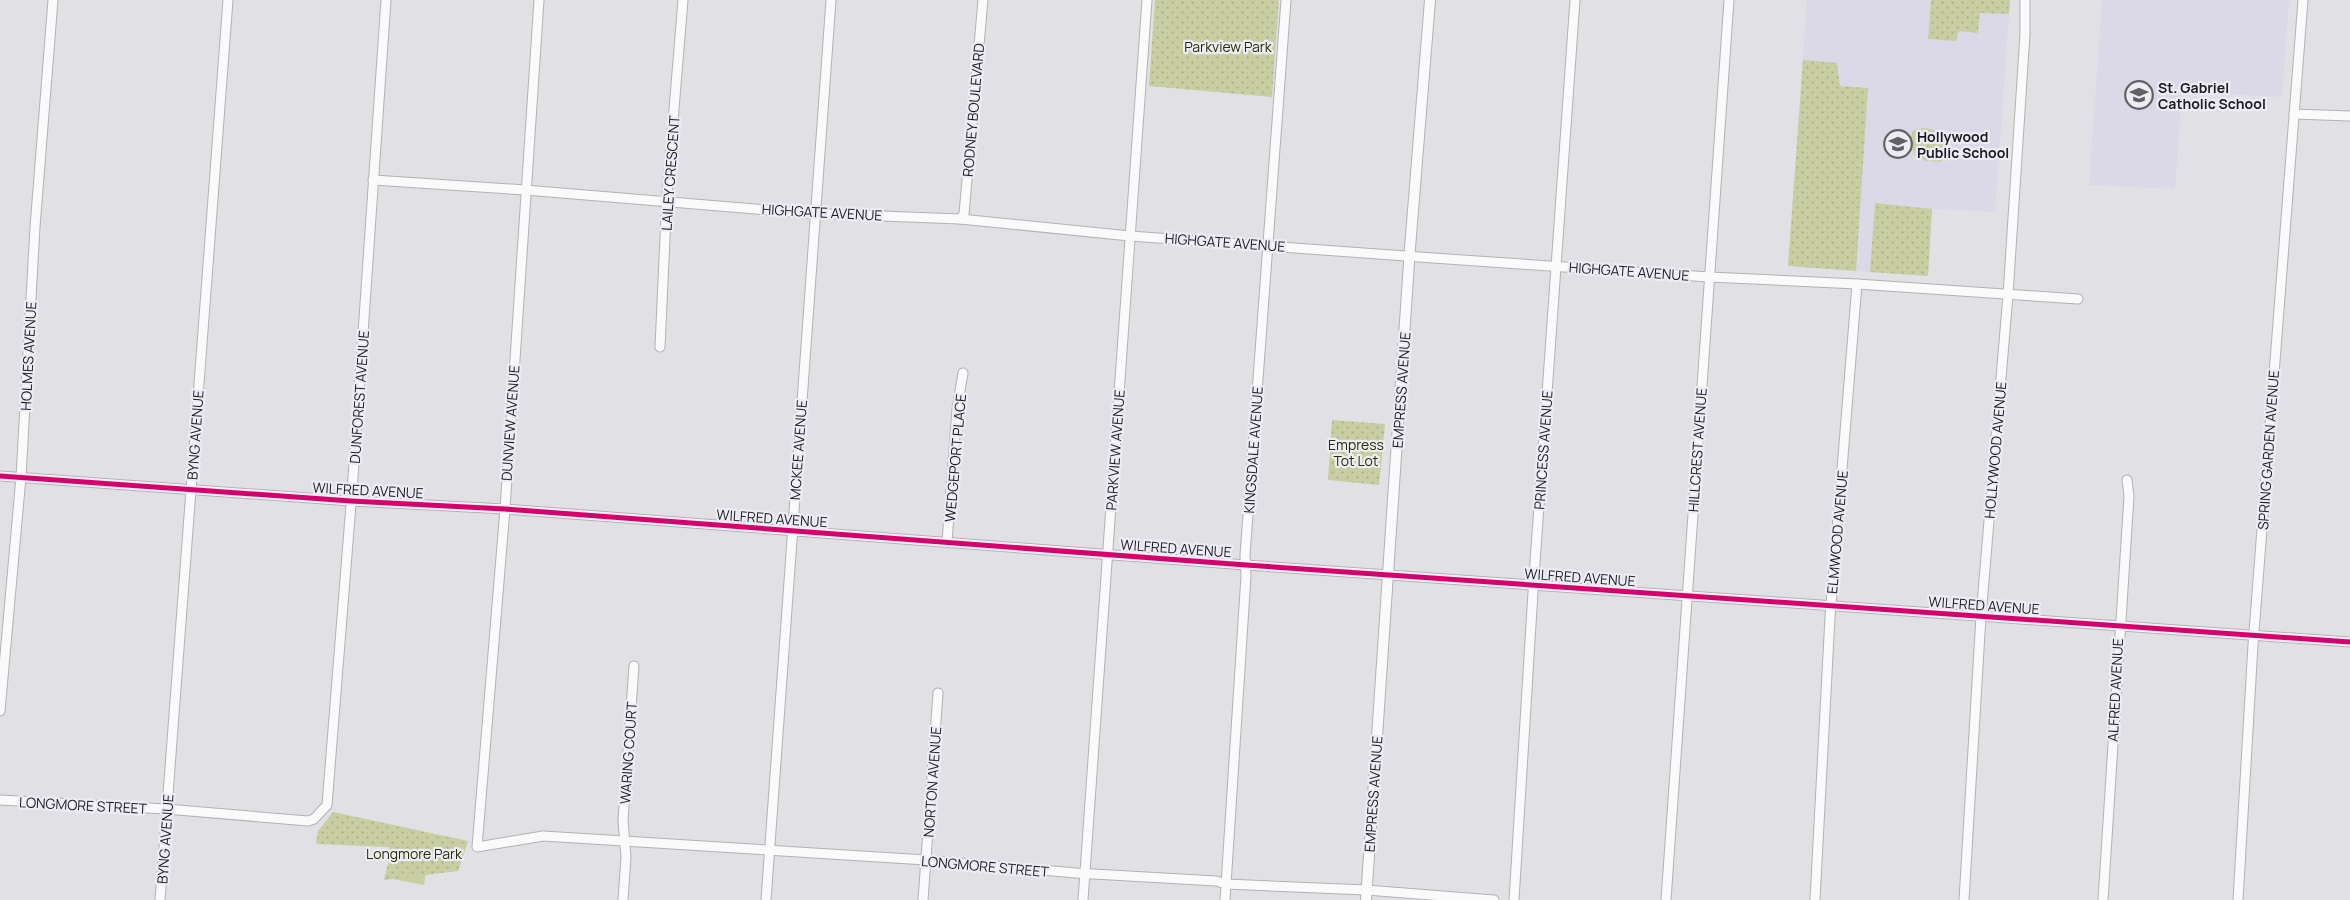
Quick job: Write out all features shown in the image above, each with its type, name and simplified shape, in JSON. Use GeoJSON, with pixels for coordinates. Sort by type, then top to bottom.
{"type":"FeatureCollection","features":[{"type":"Feature","properties":{"kind":"street","name":"HOLMES AVENUE"},"geometry":{"type":"LineString","coordinates":[[0,711],[20,477],[35,227],[53,0]]}},
{"type":"Feature","properties":{"kind":"street","name":"BYNG AVENUE"},"geometry":{"type":"LineString","coordinates":[[160,900],[228,0]]}},
{"type":"Feature","properties":{"kind":"street","name":"DUNFOREST AVENUE"},"geometry":{"type":"LineString","coordinates":[[314,819],[327,805],[351,501],[386,0]]}},
{"type":"Feature","properties":{"kind":"street","name":"DUNVIEW AVENUE"},"geometry":{"type":"LineString","coordinates":[[477,846],[505,509],[539,0]]}},
{"type":"Feature","properties":{"kind":"street","name":"LAILEY CRESCENT"},"geometry":{"type":"LineString","coordinates":[[660,347],[667,201],[683,0]]}},
{"type":"Feature","properties":{"kind":"street","name":"MCKEE AVENUE"},"geometry":{"type":"LineString","coordinates":[[766,900],[831,0]]}},
{"type":"Feature","properties":{"kind":"street","name":"RODNEY BOULEVARD"},"geometry":{"type":"LineString","coordinates":[[960,219],[964,214],[983,0]]}},
{"type":"Feature","properties":{"kind":"street","name":"PARKVIEW AVENUE"},"geometry":{"type":"LineString","coordinates":[[1083,900],[1147,0]]}},
{"type":"Feature","properties":{"kind":"street","name":"KINGSDALE AVENUE"},"geometry":{"type":"LineString","coordinates":[[1225,900],[1246,565],[1286,0]]}},
{"type":"Feature","properties":{"kind":"street","name":"EMPRESS AVENUE"},"geometry":{"type":"LineString","coordinates":[[1366,895],[1410,257],[1430,0]]}},
{"type":"Feature","properties":{"kind":"street","name":"PRINCESS AVENUE"},"geometry":{"type":"LineString","coordinates":[[1514,900],[1533,585],[1575,0]]}},
{"type":"Feature","properties":{"kind":"street","name":"HILLCREST AVENUE"},"geometry":{"type":"LineString","coordinates":[[1666,900],[1729,0]]}},
{"type":"Feature","properties":{"kind":"street","name":"HOLLYWOOD AVENUE"},"geometry":{"type":"LineString","coordinates":[[1964,900],[1981,616],[2008,295],[2025,34],[2025,0]]}},
{"type":"Feature","properties":{"kind":"street","name":"SPRING GARDEN AVENUE"},"geometry":{"type":"LineString","coordinates":[[2238,900],[2254,634],[2303,0]]}},
{"type":"Feature","properties":{"kind":"street"},"geometry":{"type":"LineString","coordinates":[[2294,114],[2350,116]]}},
{"type":"Feature","properties":{"kind":"street","name":"HIGHGATE AVENUE"},"geometry":{"type":"LineString","coordinates":[[374,180],[815,213],[960,219],[1130,236],[1709,278],[1857,284],[2078,299]]}},
{"type":"Feature","properties":{"kind":"street","name":"ELMWOOD AVENUE"},"geometry":{"type":"LineString","coordinates":[[1815,900],[1831,605],[1857,284]]}},
{"type":"Feature","properties":{"kind":"street","name":"WEDGEPORT PLACE"},"geometry":{"type":"LineString","coordinates":[[947,542],[957,409],[962,373]]}},
{"type":"Feature","properties":{"kind":"street","name":"WILFRED AVENUE"},"geometry":{"type":"LineString","coordinates":[[0,476],[351,501],[505,509],[1246,565],[2350,642]]}},
{"type":"Feature","properties":{"kind":"street","name":"ALFRED AVENUE"},"geometry":{"type":"LineString","coordinates":[[2103,900],[2129,496],[2127,480]]}},
{"type":"Feature","properties":{"kind":"street","name":"WARING COURT"},"geometry":{"type":"LineString","coordinates":[[623,900],[626,857],[623,820],[634,666]]}},
{"type":"Feature","properties":{"kind":"street","name":"NORTON AVENUE"},"geometry":{"type":"LineString","coordinates":[[923,900],[938,694]]}},
{"type":"Feature","properties":{"kind":"street","name":"LONGMORE STREET"},"geometry":{"type":"LineString","coordinates":[[0,800],[166,809],[308,821],[314,819]]}},
{"type":"Feature","properties":{"kind":"street","name":"LONGMORE STREET"},"geometry":{"type":"LineString","coordinates":[[477,846],[542,836],[624,840],[926,860],[1085,874],[1216,881],[1226,884],[1366,895],[1494,900]]}},
{"type":"Feature","properties":{"kind":"shaded area","name":"Hollywood Public School"},"geometry":{"type":"Polygon","coordinates":[[[1807,0],[2010,0],[1995,212],[1932,209],[1928,276],[1788,266],[1807,0]]]}},
{"type":"Feature","properties":{"kind":"shaded area","name":"St. Gabriel Catholic School"},"geometry":{"type":"Polygon","coordinates":[[[2102,0],[2289,0],[2282,97],[2182,92],[2175,189],[2089,185],[2102,0]]]}},
{"type":"Feature","properties":{"kind":"green space","name":"Parkview Park"},"geometry":{"type":"Polygon","coordinates":[[[1155,0],[1279,0],[1272,97],[1149,86],[1155,0]]]}},
{"type":"Feature","properties":{"kind":"green space"},"geometry":{"type":"Polygon","coordinates":[[[1931,0],[2010,0],[2009,14],[1980,13],[1978,33],[1959,31],[1956,41],[1928,39],[1931,0]]]}},
{"type":"Feature","properties":{"kind":"green space"},"geometry":{"type":"Polygon","coordinates":[[[1803,60],[1837,63],[1840,86],[1868,88],[1856,271],[1788,266],[1803,60]]]}},
{"type":"Feature","properties":{"kind":"green space"},"geometry":{"type":"Polygon","coordinates":[[[1925,128],[1938,132],[1946,139],[1947,149],[1941,162],[1926,161],[1915,155],[1909,140],[1914,130],[1925,128]]]}},
{"type":"Feature","properties":{"kind":"green space"},"geometry":{"type":"Polygon","coordinates":[[[1875,203],[1932,209],[1928,276],[1870,272],[1875,203]]]}},
{"type":"Feature","properties":{"kind":"green space","name":"Empress Tot Lot"},"geometry":{"type":"Polygon","coordinates":[[[1332,420],[1385,424],[1379,485],[1328,480],[1332,420]]]}},
{"type":"Feature","properties":{"kind":"green space","name":"Longmore Park"},"geometry":{"type":"Polygon","coordinates":[[[333,812],[468,841],[458,871],[384,880],[391,852],[389,847],[316,844],[318,831],[333,812]]]}},
{"type":"Feature","properties":{"kind":"green space"},"geometry":{"type":"Polygon","coordinates":[[[428,861],[424,885],[387,878],[428,861]]]}},
{"type":"Feature","properties":{"kind":"cycle path"},"geometry":{"type":"LineString","coordinates":[[0,476],[351,501],[505,509],[1246,565],[2350,642]]}},
{"type":"Feature","properties":{"kind":"place","name":"St. Gabriel Catholic School"},"geometry":{"type":"Point","coordinates":[2139,95]}},
{"type":"Feature","properties":{"kind":"place","name":"Hollywood Public School"},"geometry":{"type":"Point","coordinates":[1898,144]}}]}
